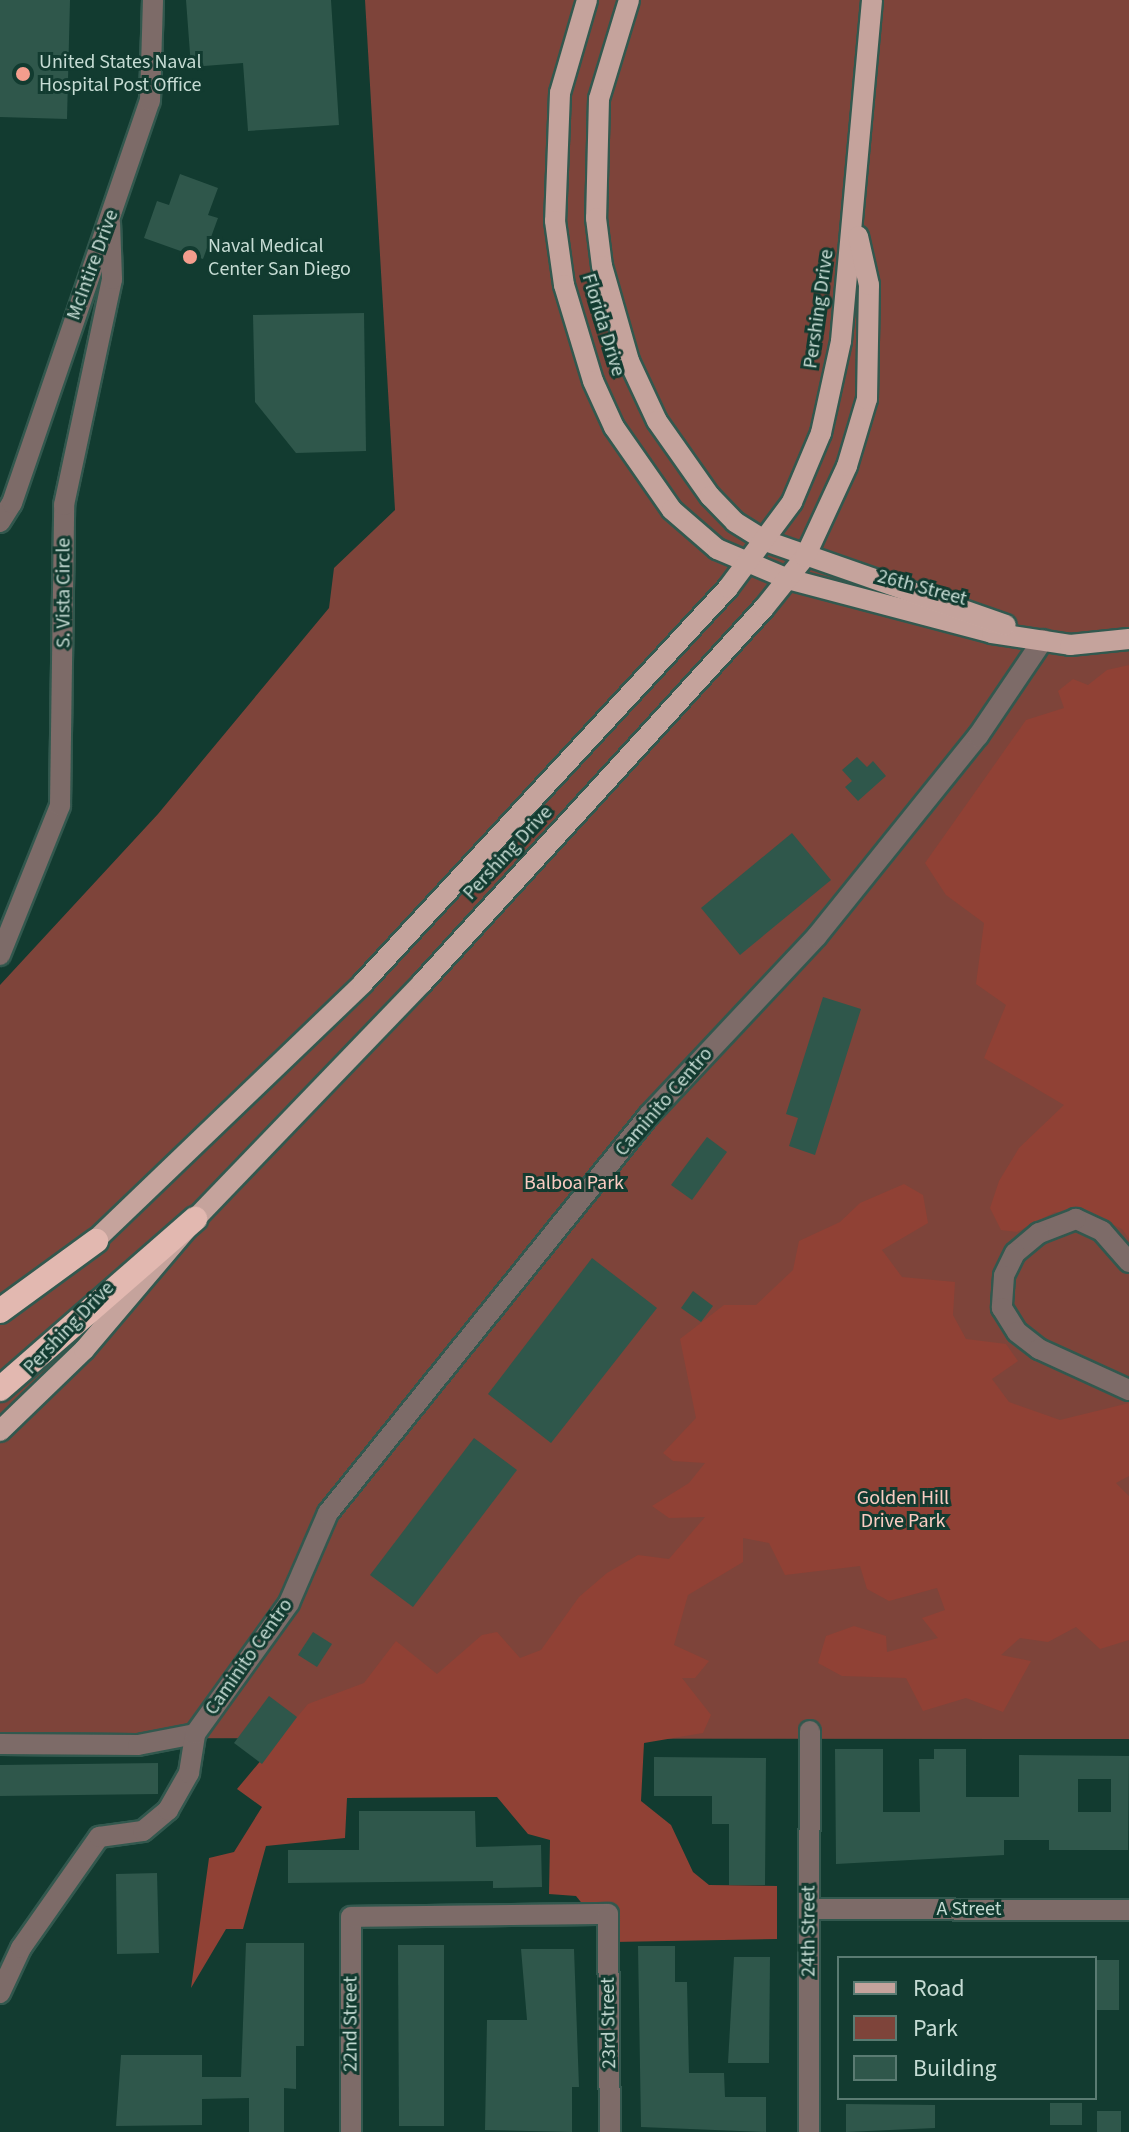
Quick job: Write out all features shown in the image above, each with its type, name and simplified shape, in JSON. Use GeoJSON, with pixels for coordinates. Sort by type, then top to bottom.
{"type":"FeatureCollection","features":[{"type":"Feature","properties":{"kind":"highway"},"geometry":{"type":"LineString","coordinates":[[0,1389],[195,1219]]}},
{"type":"Feature","properties":{"kind":"highway"},"geometry":{"type":"LineString","coordinates":[[0,1311],[96,1241]]}},
{"type":"Feature","properties":{"kind":"main road","name":"Florida Drive"},"geometry":{"type":"LineString","coordinates":[[587,0],[560,93],[555,221],[564,285],[593,381],[638,467],[694,530],[748,565],[788,579]]}},
{"type":"Feature","properties":{"kind":"main road","name":"Florida Drive"},"geometry":{"type":"LineString","coordinates":[[629,0],[599,99],[593,166],[602,266],[629,361],[657,421],[710,496],[735,522],[766,541],[805,557]]}},
{"type":"Feature","properties":{"kind":"main road","name":"Pershing Drive"},"geometry":{"type":"LineString","coordinates":[[0,1325],[96,1241],[363,983],[748,565],[792,502],[821,433],[841,341],[855,218],[872,0]]}},
{"type":"Feature","properties":{"kind":"main road","name":"Pershing Drive"},"geometry":{"type":"LineString","coordinates":[[0,1431],[84,1350],[195,1219],[422,983],[805,557],[847,466],[867,399],[869,285],[855,218]]}},
{"type":"Feature","properties":{"kind":"main road","name":"26th Street"},"geometry":{"type":"LineString","coordinates":[[805,557],[958,605],[1043,640]]}},
{"type":"Feature","properties":{"kind":"main road","name":"26th Street"},"geometry":{"type":"LineString","coordinates":[[788,579],[992,633],[1070,645],[1129,639]]}},
{"type":"Feature","properties":{"kind":"street","name":"McIntire Drive"},"geometry":{"type":"LineString","coordinates":[[0,522],[12,503],[93,259],[110,223],[150,101],[153,0]]}},
{"type":"Feature","properties":{"kind":"street","name":"S. Vista Circle"},"geometry":{"type":"LineString","coordinates":[[0,955],[60,806],[64,505],[112,279],[110,223]]}},
{"type":"Feature","properties":{"kind":"street","name":"Caminito Centro"},"geometry":{"type":"LineString","coordinates":[[0,1993],[21,1948],[99,1837],[143,1831],[168,1810],[189,1773],[195,1734],[289,1603],[328,1513],[649,1115],[817,936],[978,736],[1043,640]]}},
{"type":"Feature","properties":{"kind":"street"},"geometry":{"type":"LineString","coordinates":[[1129,1262],[1102,1231],[1076,1219],[1039,1233],[1015,1253],[1004,1276],[1002,1308],[1017,1332],[1039,1349],[1129,1390]]}},
{"type":"Feature","properties":{"kind":"street","name":"24th Street"},"geometry":{"type":"LineString","coordinates":[[809,2132],[810,1731]]}},
{"type":"Feature","properties":{"kind":"street","name":"Caminito Centro"},"geometry":{"type":"LineString","coordinates":[[0,1744],[138,1745],[195,1734]]}},
{"type":"Feature","properties":{"kind":"street","name":"A Street"},"geometry":{"type":"LineString","coordinates":[[809,1909],[1129,1910]]}},
{"type":"Feature","properties":{"kind":"street","name":"23rd Street"},"geometry":{"type":"LineString","coordinates":[[351,1917],[608,1914],[610,2132]]}},
{"type":"Feature","properties":{"kind":"street","name":"22nd Street"},"geometry":{"type":"LineString","coordinates":[[351,1917],[351,2132]]}},
{"type":"Feature","properties":{"kind":"green space","name":"Balboa Park"},"geometry":{"type":"Polygon","coordinates":[[[365,0],[1129,0],[1129,1739],[0,1738],[0,985],[158,814],[329,608],[334,568],[395,510],[365,0]]]}},
{"type":"Feature","properties":{"kind":"green space"},"geometry":{"type":"Polygon","coordinates":[[[1129,665],[1129,1239],[1122,1229],[1086,1212],[1055,1212],[1017,1232],[1001,1230],[990,1208],[999,1181],[1019,1148],[1064,1105],[984,1058],[1006,1005],[976,984],[984,923],[946,895],[925,863],[1026,720],[1064,708],[1058,691],[1073,679],[1088,685],[1107,670],[1129,665]]]}},
{"type":"Feature","properties":{"kind":"green space","name":"Golden Hill Drive Park"},"geometry":{"type":"Polygon","coordinates":[[[904,1184],[923,1195],[928,1223],[882,1250],[902,1277],[955,1282],[953,1315],[966,1339],[1006,1344],[1018,1361],[992,1379],[1009,1402],[1060,1420],[1129,1403],[1129,1476],[1116,1483],[1129,1496],[1129,1640],[1100,1649],[1076,1627],[1048,1642],[1020,1638],[1001,1655],[1031,1661],[1003,1712],[966,1698],[923,1711],[906,1678],[842,1676],[818,1663],[826,1636],[854,1626],[886,1636],[887,1652],[938,1638],[922,1618],[945,1610],[937,1588],[889,1601],[867,1589],[860,1566],[785,1575],[769,1543],[743,1538],[743,1562],[688,1595],[674,1645],[709,1661],[695,1678],[682,1678],[711,1715],[703,1733],[644,1743],[641,1801],[671,1825],[693,1872],[709,1885],[777,1886],[777,1939],[613,1942],[576,1896],[549,1894],[550,1840],[528,1834],[497,1797],[347,1798],[345,1838],[266,1846],[243,1929],[226,1929],[191,1988],[209,1858],[234,1852],[262,1807],[237,1789],[308,1704],[364,1683],[396,1641],[437,1674],[482,1635],[497,1632],[520,1658],[541,1650],[579,1597],[607,1573],[638,1555],[669,1559],[705,1517],[669,1518],[652,1506],[689,1483],[705,1463],[673,1461],[663,1453],[696,1418],[680,1339],[724,1305],[756,1305],[793,1270],[799,1241],[840,1222],[860,1203],[904,1184]]]}},
{"type":"Feature","properties":{"kind":"building"},"geometry":{"type":"Polygon","coordinates":[[[0,0],[70,0],[67,119],[0,117],[0,0]]]}},
{"type":"Feature","properties":{"kind":"building"},"geometry":{"type":"Polygon","coordinates":[[[186,0],[331,0],[339,125],[248,131],[243,63],[191,67],[186,0]]]}},
{"type":"Feature","properties":{"kind":"building"},"geometry":{"type":"Polygon","coordinates":[[[180,174],[218,188],[208,215],[218,218],[203,259],[144,238],[157,201],[169,205],[180,174]]]}},
{"type":"Feature","properties":{"kind":"building"},"geometry":{"type":"Polygon","coordinates":[[[364,313],[366,451],[296,453],[255,402],[253,315],[364,313]]]}},
{"type":"Feature","properties":{"kind":"building"},"geometry":{"type":"Polygon","coordinates":[[[857,757],[867,767],[873,761],[886,776],[858,801],[845,787],[852,781],[842,770],[857,757]]]}},
{"type":"Feature","properties":{"kind":"building"},"geometry":{"type":"Polygon","coordinates":[[[792,833],[831,880],[740,955],[701,908],[792,833]]]}},
{"type":"Feature","properties":{"kind":"building"},"geometry":{"type":"Polygon","coordinates":[[[823,997],[861,1009],[815,1155],[789,1146],[798,1118],[786,1114],[823,997]]]}},
{"type":"Feature","properties":{"kind":"building"},"geometry":{"type":"Polygon","coordinates":[[[707,1137],[727,1152],[692,1200],[671,1185],[707,1137]]]}},
{"type":"Feature","properties":{"kind":"building"},"geometry":{"type":"Polygon","coordinates":[[[592,1258],[657,1308],[551,1443],[488,1394],[592,1258]]]}},
{"type":"Feature","properties":{"kind":"building"},"geometry":{"type":"Polygon","coordinates":[[[693,1291],[713,1306],[701,1322],[681,1308],[693,1291]]]}},
{"type":"Feature","properties":{"kind":"building"},"geometry":{"type":"Polygon","coordinates":[[[474,1438],[517,1470],[413,1607],[370,1575],[474,1438]]]}},
{"type":"Feature","properties":{"kind":"building"},"geometry":{"type":"Polygon","coordinates":[[[313,1632],[332,1644],[317,1667],[298,1655],[313,1632]]]}},
{"type":"Feature","properties":{"kind":"building"},"geometry":{"type":"Polygon","coordinates":[[[269,1696],[297,1717],[262,1764],[234,1743],[269,1696]]]}},
{"type":"Feature","properties":{"kind":"building"},"geometry":{"type":"Polygon","coordinates":[[[835,1749],[883,1749],[883,1812],[920,1812],[919,1759],[934,1759],[934,1749],[966,1749],[966,1797],[1019,1797],[1019,1755],[1129,1756],[1128,1850],[1049,1850],[1049,1840],[1004,1840],[1004,1855],[836,1864],[835,1749]],[[1078,1779],[1078,1812],[1111,1812],[1111,1779],[1078,1779]]]}},
{"type":"Feature","properties":{"kind":"building"},"geometry":{"type":"Polygon","coordinates":[[[654,1757],[766,1758],[765,1885],[729,1885],[729,1824],[712,1824],[712,1796],[654,1796],[654,1757]]]}},
{"type":"Feature","properties":{"kind":"building"},"geometry":{"type":"Polygon","coordinates":[[[158,1763],[158,1794],[0,1796],[0,1765],[158,1763]]]}},
{"type":"Feature","properties":{"kind":"building"},"geometry":{"type":"Polygon","coordinates":[[[359,1811],[475,1811],[476,1847],[541,1845],[542,1887],[493,1888],[493,1881],[288,1883],[288,1850],[359,1850],[359,1811]]]}},
{"type":"Feature","properties":{"kind":"building"},"geometry":{"type":"Polygon","coordinates":[[[157,1873],[159,1953],[117,1954],[116,1874],[157,1873]]]}},
{"type":"Feature","properties":{"kind":"building"},"geometry":{"type":"Polygon","coordinates":[[[246,1943],[304,1943],[304,2046],[296,2046],[296,2089],[284,2088],[284,2132],[249,2132],[249,2098],[202,2099],[202,2125],[116,2126],[121,2055],[202,2055],[202,2077],[241,2077],[246,1943]]]}},
{"type":"Feature","properties":{"kind":"building"},"geometry":{"type":"Polygon","coordinates":[[[398,1945],[444,1945],[444,2126],[399,2126],[398,1945]]]}},
{"type":"Feature","properties":{"kind":"building"},"geometry":{"type":"Polygon","coordinates":[[[638,1946],[675,1946],[675,1982],[687,1982],[689,2073],[724,2073],[725,2097],[766,2097],[766,2132],[641,2127],[638,1946]]]}},
{"type":"Feature","properties":{"kind":"building"},"geometry":{"type":"Polygon","coordinates":[[[521,1949],[574,1949],[579,2087],[572,2087],[572,2132],[485,2130],[487,2020],[527,2020],[521,1949]]]}},
{"type":"Feature","properties":{"kind":"building"},"geometry":{"type":"Polygon","coordinates":[[[734,1957],[770,1957],[769,2063],[728,2063],[734,1957]]]}},
{"type":"Feature","properties":{"kind":"building"},"geometry":{"type":"Polygon","coordinates":[[[1097,1960],[1119,1960],[1119,2010],[1097,2010],[1097,1960]]]}},
{"type":"Feature","properties":{"kind":"building"},"geometry":{"type":"Polygon","coordinates":[[[1050,2103],[1082,2103],[1082,2125],[1050,2125],[1050,2103]]]}},
{"type":"Feature","properties":{"kind":"building"},"geometry":{"type":"Polygon","coordinates":[[[846,2104],[935,2105],[935,2128],[846,2132],[846,2104]]]}},
{"type":"Feature","properties":{"kind":"building"},"geometry":{"type":"Polygon","coordinates":[[[1097,2111],[1121,2111],[1121,2132],[1097,2132],[1097,2111]]]}},
{"type":"Feature","properties":{"kind":"place","name":"United States Naval Hospital Post Office"},"geometry":{"type":"Point","coordinates":[23,74]}},
{"type":"Feature","properties":{"kind":"place","name":"Naval Medical Center San Diego"},"geometry":{"type":"Point","coordinates":[190,257]}}]}
